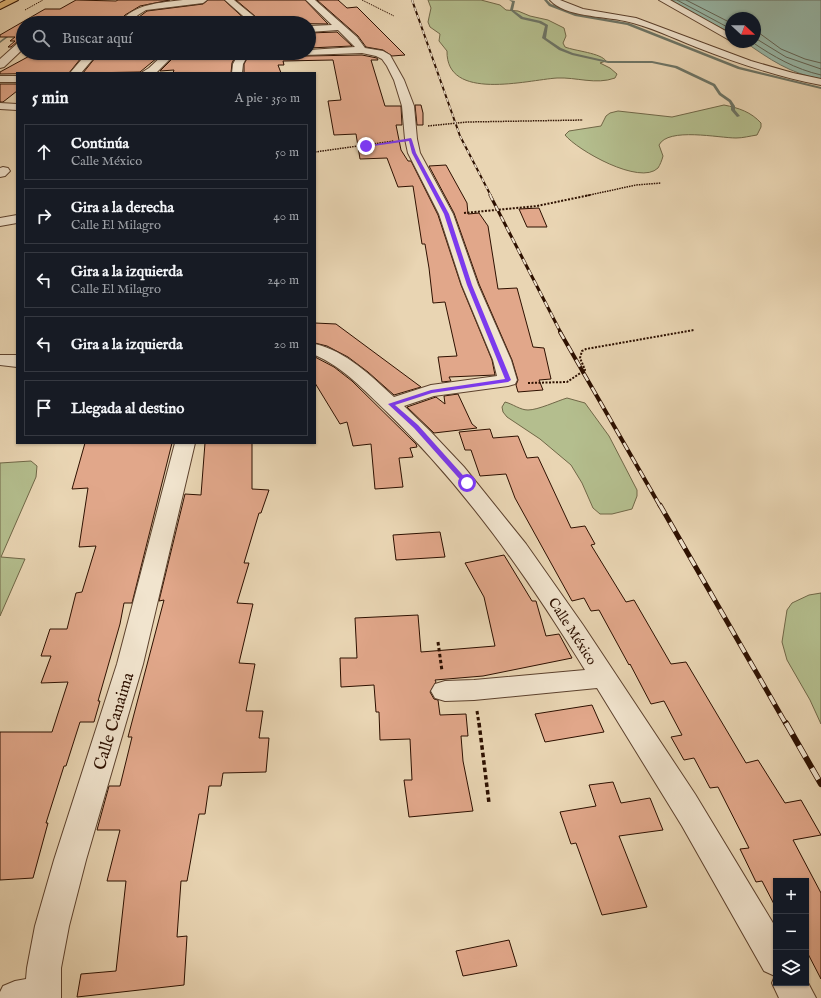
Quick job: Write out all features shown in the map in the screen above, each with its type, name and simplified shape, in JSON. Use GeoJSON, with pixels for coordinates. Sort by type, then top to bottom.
{"type":"FeatureCollection","features":[{"type":"Feature","properties":{"kind":"highway"},"geometry":{"type":"LineString","coordinates":[[0,6],[14,0]]}},
{"type":"Feature","properties":{"kind":"street"},"geometry":{"type":"LineString","coordinates":[[131,16],[144,8],[203,0]]}},
{"type":"Feature","properties":{"kind":"street"},"geometry":{"type":"LineString","coordinates":[[229,0],[248,16]]}},
{"type":"Feature","properties":{"kind":"street"},"geometry":{"type":"LineString","coordinates":[[310,0],[354,39],[362,50]]}},
{"type":"Feature","properties":{"kind":"street"},"geometry":{"type":"LineString","coordinates":[[554,0],[569,8],[589,14],[632,20],[770,70],[821,82]]}},
{"type":"Feature","properties":{"kind":"street"},"geometry":{"type":"LineString","coordinates":[[663,0],[725,34]]}},
{"type":"Feature","properties":{"kind":"street"},"geometry":{"type":"LineString","coordinates":[[316,29],[341,27]]}},
{"type":"Feature","properties":{"kind":"street"},"geometry":{"type":"LineString","coordinates":[[690,42],[725,39]]}},
{"type":"Feature","properties":{"kind":"street"},"geometry":{"type":"LineString","coordinates":[[0,65],[16,50]]}},
{"type":"Feature","properties":{"kind":"street"},"geometry":{"type":"LineString","coordinates":[[316,53],[362,50],[382,54],[392,66],[399,80],[408,106],[410,134],[414,153],[446,214],[470,285],[502,360],[508,380],[431,391],[391,404]]}},
{"type":"Feature","properties":{"kind":"street"},"geometry":{"type":"LineString","coordinates":[[751,53],[770,70]]}},
{"type":"Feature","properties":{"kind":"street"},"geometry":{"type":"LineString","coordinates":[[76,72],[87,60]]}},
{"type":"Feature","properties":{"kind":"street"},"geometry":{"type":"LineString","coordinates":[[148,72],[158,66],[164,60]]}},
{"type":"Feature","properties":{"kind":"street"},"geometry":{"type":"LineString","coordinates":[[237,72],[240,60]]}},
{"type":"Feature","properties":{"kind":"street"},"geometry":{"type":"LineString","coordinates":[[0,79],[16,79]]}},
{"type":"Feature","properties":{"kind":"street"},"geometry":{"type":"LineString","coordinates":[[0,106],[16,107]]}},
{"type":"Feature","properties":{"kind":"street"},"geometry":{"type":"LineString","coordinates":[[0,222],[16,219]]}},
{"type":"Feature","properties":{"kind":"street","name":"Calle México"},"geometry":{"type":"LineString","coordinates":[[316,350],[346,367],[367,383],[416,426],[467,483],[506,532],[570,624],[702,831],[773,955]]}},
{"type":"Feature","properties":{"kind":"street"},"geometry":{"type":"LineString","coordinates":[[0,360],[16,361]]}},
{"type":"Feature","properties":{"kind":"street","name":"Calle Canaima"},"geometry":{"type":"LineString","coordinates":[[34,997],[44,968],[52,926],[70,860],[130,664],[185,444]]}},
{"type":"Feature","properties":{"kind":"street"},"geometry":{"type":"LineString","coordinates":[[445,691],[474,690],[604,678]]}},
{"type":"Feature","properties":{"kind":"street"},"geometry":{"type":"LineString","coordinates":[[791,986],[798,998]]}},
{"type":"Feature","properties":{"kind":"path"},"geometry":{"type":"LineString","coordinates":[[32,6],[43,0]]}},
{"type":"Feature","properties":{"kind":"path"},"geometry":{"type":"LineString","coordinates":[[362,0],[394,16]]}},
{"type":"Feature","properties":{"kind":"path"},"geometry":{"type":"LineString","coordinates":[[316,152],[468,122],[583,120]]}},
{"type":"Feature","properties":{"kind":"path"},"geometry":{"type":"LineString","coordinates":[[446,214],[537,206],[636,185],[661,183]]}},
{"type":"Feature","properties":{"kind":"path"},"geometry":{"type":"LineString","coordinates":[[508,380],[527,383],[567,382],[585,370],[580,358],[582,351],[586,349],[694,330]]}},
{"type":"Feature","properties":{"kind":"path"},"geometry":{"type":"LineString","coordinates":[[438,642],[445,691]]}},
{"type":"Feature","properties":{"kind":"path"},"geometry":{"type":"LineString","coordinates":[[474,690],[489,802]]}},
{"type":"Feature","properties":{"kind":"green space"},"geometry":{"type":"Polygon","coordinates":[[[428,0],[481,0],[500,5],[506,10],[518,11],[530,16],[548,20],[564,28],[566,36],[563,43],[565,47],[603,58],[606,61],[600,63],[610,68],[617,74],[615,78],[601,81],[557,78],[509,84],[473,82],[460,77],[450,67],[447,51],[439,41],[440,34],[430,27],[428,22],[431,8],[428,0]]]}},
{"type":"Feature","properties":{"kind":"green space"},"geometry":{"type":"Polygon","coordinates":[[[724,105],[744,111],[757,119],[761,123],[761,127],[757,135],[736,138],[694,135],[672,136],[664,140],[659,145],[663,156],[662,161],[658,168],[649,172],[638,173],[609,164],[582,149],[565,135],[569,131],[601,126],[606,116],[610,113],[618,111],[672,117],[724,105]]]}},
{"type":"Feature","properties":{"kind":"green space"},"geometry":{"type":"Polygon","coordinates":[[[567,398],[585,403],[609,436],[637,490],[637,496],[632,509],[612,514],[600,514],[593,508],[582,483],[571,465],[540,439],[507,417],[503,412],[502,407],[505,402],[522,409],[532,410],[567,398]]]}},
{"type":"Feature","properties":{"kind":"green space"},"geometry":{"type":"Polygon","coordinates":[[[31,461],[37,466],[36,477],[1,557],[25,559],[0,616],[0,463],[31,461]]]}},
{"type":"Feature","properties":{"kind":"green space"},"geometry":{"type":"Polygon","coordinates":[[[821,593],[821,724],[810,700],[787,660],[782,642],[787,610],[792,603],[809,595],[821,593]]]}},
{"type":"Feature","properties":{"kind":"water"},"geometry":{"type":"Polygon","coordinates":[[[669,0],[821,0],[821,79],[790,70],[754,48],[761,48],[761,12],[725,12],[725,30],[669,0]]]}},
{"type":"Feature","properties":{"kind":"building"},"geometry":{"type":"Polygon","coordinates":[[[76,0],[170,0],[140,6],[124,16],[33,16],[45,9],[60,9],[76,0]]]}},
{"type":"Feature","properties":{"kind":"building"},"geometry":{"type":"Polygon","coordinates":[[[208,0],[224,0],[241,16],[140,16],[147,11],[203,4],[208,0]]]}},
{"type":"Feature","properties":{"kind":"building"},"geometry":{"type":"Polygon","coordinates":[[[236,0],[305,0],[328,24],[316,24],[316,16],[255,16],[236,0]]]}},
{"type":"Feature","properties":{"kind":"building"},"geometry":{"type":"Polygon","coordinates":[[[317,0],[338,0],[347,8],[357,7],[405,55],[392,56],[383,50],[366,47],[358,36],[317,0]]]}},
{"type":"Feature","properties":{"kind":"building"},"geometry":{"type":"Polygon","coordinates":[[[16,26],[16,43],[11,47],[8,47],[15,41],[10,41],[15,37],[0,37],[0,35],[16,26]]]}},
{"type":"Feature","properties":{"kind":"building"},"geometry":{"type":"Polygon","coordinates":[[[337,32],[352,46],[316,48],[316,33],[337,32]]]}},
{"type":"Feature","properties":{"kind":"building"},"geometry":{"type":"Polygon","coordinates":[[[362,55],[377,58],[378,60],[371,60],[385,106],[401,106],[402,125],[396,125],[401,150],[408,161],[411,161],[438,215],[461,285],[492,360],[495,375],[449,377],[451,381],[442,382],[438,357],[457,356],[445,302],[433,303],[425,244],[422,244],[413,186],[398,187],[387,158],[360,159],[356,134],[334,135],[328,101],[341,100],[333,60],[283,61],[284,65],[278,65],[281,72],[244,72],[244,64],[246,60],[316,60],[316,56],[362,55]]]}},
{"type":"Feature","properties":{"kind":"building"},"geometry":{"type":"Polygon","coordinates":[[[22,60],[79,60],[70,72],[16,72],[16,74],[0,74],[0,72],[22,60]]]}},
{"type":"Feature","properties":{"kind":"building"},"geometry":{"type":"Polygon","coordinates":[[[93,60],[155,60],[140,72],[84,72],[93,60]]]}},
{"type":"Feature","properties":{"kind":"building"},"geometry":{"type":"Polygon","coordinates":[[[171,60],[234,60],[231,72],[160,71],[171,60]]]}},
{"type":"Feature","properties":{"kind":"building"},"geometry":{"type":"Polygon","coordinates":[[[0,84],[16,84],[16,92],[3,102],[0,102],[0,84]]]}},
{"type":"Feature","properties":{"kind":"building"},"geometry":{"type":"Polygon","coordinates":[[[415,105],[421,105],[423,125],[417,125],[415,105]]]}},
{"type":"Feature","properties":{"kind":"building"},"geometry":{"type":"Polygon","coordinates":[[[446,165],[467,203],[468,214],[479,213],[488,226],[498,289],[517,288],[533,347],[544,348],[551,379],[539,380],[543,390],[518,392],[516,385],[518,380],[512,360],[479,284],[454,213],[429,166],[446,165]]]}},
{"type":"Feature","properties":{"kind":"building"},"geometry":{"type":"Polygon","coordinates":[[[539,208],[547,227],[527,227],[519,209],[539,208]]]}},
{"type":"Feature","properties":{"kind":"building"},"geometry":{"type":"Polygon","coordinates":[[[316,323],[336,324],[421,387],[394,395],[348,357],[327,346],[316,343],[316,323]]]}},
{"type":"Feature","properties":{"kind":"building"},"geometry":{"type":"Polygon","coordinates":[[[316,358],[334,367],[352,381],[416,444],[417,447],[410,448],[413,457],[399,458],[403,487],[375,489],[371,444],[353,446],[347,422],[340,424],[316,385],[316,358]]]}},
{"type":"Feature","properties":{"kind":"building"},"geometry":{"type":"Polygon","coordinates":[[[458,394],[472,424],[477,428],[434,433],[407,407],[436,397],[445,404],[444,396],[458,394]]]}},
{"type":"Feature","properties":{"kind":"building"},"geometry":{"type":"Polygon","coordinates":[[[490,429],[493,438],[518,436],[527,458],[538,457],[571,528],[585,526],[595,544],[591,545],[626,602],[634,600],[671,664],[686,662],[746,763],[758,760],[785,803],[801,800],[821,835],[793,840],[821,893],[821,979],[809,956],[809,878],[773,878],[773,902],[762,881],[756,882],[740,849],[749,848],[718,787],[710,788],[694,758],[684,760],[671,737],[682,735],[664,701],[651,704],[599,610],[591,611],[584,598],[572,601],[515,498],[506,474],[480,476],[471,450],[465,450],[459,432],[490,429]]]}},
{"type":"Feature","properties":{"kind":"building"},"geometry":{"type":"Polygon","coordinates":[[[85,444],[172,444],[132,603],[124,603],[120,624],[98,701],[100,701],[94,722],[80,722],[46,823],[48,823],[33,878],[0,880],[0,732],[52,732],[68,682],[41,683],[51,656],[41,656],[50,629],[67,629],[76,593],[82,592],[96,546],[79,547],[88,488],[72,489],[85,444]]]}},
{"type":"Feature","properties":{"kind":"building"},"geometry":{"type":"Polygon","coordinates":[[[205,444],[252,444],[252,489],[269,490],[261,513],[259,513],[244,563],[249,563],[237,603],[253,604],[239,663],[255,664],[246,711],[263,711],[259,738],[269,738],[266,772],[223,773],[221,786],[209,786],[205,814],[199,814],[187,881],[181,881],[177,937],[187,936],[184,985],[77,997],[81,974],[116,971],[126,881],[107,881],[120,830],[97,830],[109,786],[120,786],[132,737],[128,737],[164,600],[159,601],[185,494],[201,495],[205,444]]]}},
{"type":"Feature","properties":{"kind":"building"},"geometry":{"type":"Polygon","coordinates":[[[440,532],[445,557],[396,560],[393,535],[440,532]]]}},
{"type":"Feature","properties":{"kind":"building"},"geometry":{"type":"Polygon","coordinates":[[[504,555],[532,601],[536,601],[546,636],[559,634],[572,658],[483,676],[435,680],[436,682],[430,692],[434,699],[438,700],[440,715],[466,714],[468,736],[461,736],[463,761],[473,811],[409,817],[404,780],[412,780],[410,739],[380,740],[379,712],[376,712],[374,685],[341,687],[340,658],[357,658],[355,618],[418,615],[421,652],[495,646],[484,597],[465,563],[504,555]]]}},
{"type":"Feature","properties":{"kind":"building"},"geometry":{"type":"Polygon","coordinates":[[[592,705],[604,732],[545,742],[535,714],[592,705]]]}},
{"type":"Feature","properties":{"kind":"building"},"geometry":{"type":"Polygon","coordinates":[[[613,782],[621,803],[650,798],[663,830],[619,836],[647,907],[602,915],[576,843],[571,844],[560,812],[596,806],[589,785],[613,782]]]}},
{"type":"Feature","properties":{"kind":"building"},"geometry":{"type":"Polygon","coordinates":[[[509,940],[517,966],[463,976],[456,951],[509,940]]]}},
{"type":"Feature","properties":{"kind":"waterway"},"geometry":{"type":"LineString","coordinates":[[510,0],[514,2],[511,10],[522,18],[540,22],[547,26],[544,38],[560,49],[572,54],[608,62],[652,62],[676,67],[714,85],[720,94],[730,101],[733,106],[733,110],[738,116]]}},
{"type":"Feature","properties":{"kind":"waterway"},"geometry":{"type":"LineString","coordinates":[[545,0],[550,5],[576,15],[628,24],[739,68],[821,88]]}},
{"type":"Feature","properties":{"kind":"waterway"},"geometry":{"type":"LineString","coordinates":[[0,42],[16,30]]}},
{"type":"Feature","properties":{"kind":"railway"},"geometry":{"type":"LineString","coordinates":[[412,0],[460,136],[491,196]]}},
{"type":"Feature","properties":{"kind":"railway"},"geometry":{"type":"LineString","coordinates":[[490,195],[561,333]]}},
{"type":"Feature","properties":{"kind":"railway"},"geometry":{"type":"LineString","coordinates":[[560,332],[660,506]]}},
{"type":"Feature","properties":{"kind":"railway"},"geometry":{"type":"LineString","coordinates":[[660,505],[786,724]]}},
{"type":"Feature","properties":{"kind":"railway"},"geometry":{"type":"LineString","coordinates":[[786,723],[821,784]]}},
{"type":"Feature","properties":{"kind":"route"},"geometry":{"type":"LineString","coordinates":[[366,146],[399,140],[411,140],[414,153],[452,228],[470,285],[506,372],[508,380],[431,391],[391,404],[416,426],[467,483]]}}]}
